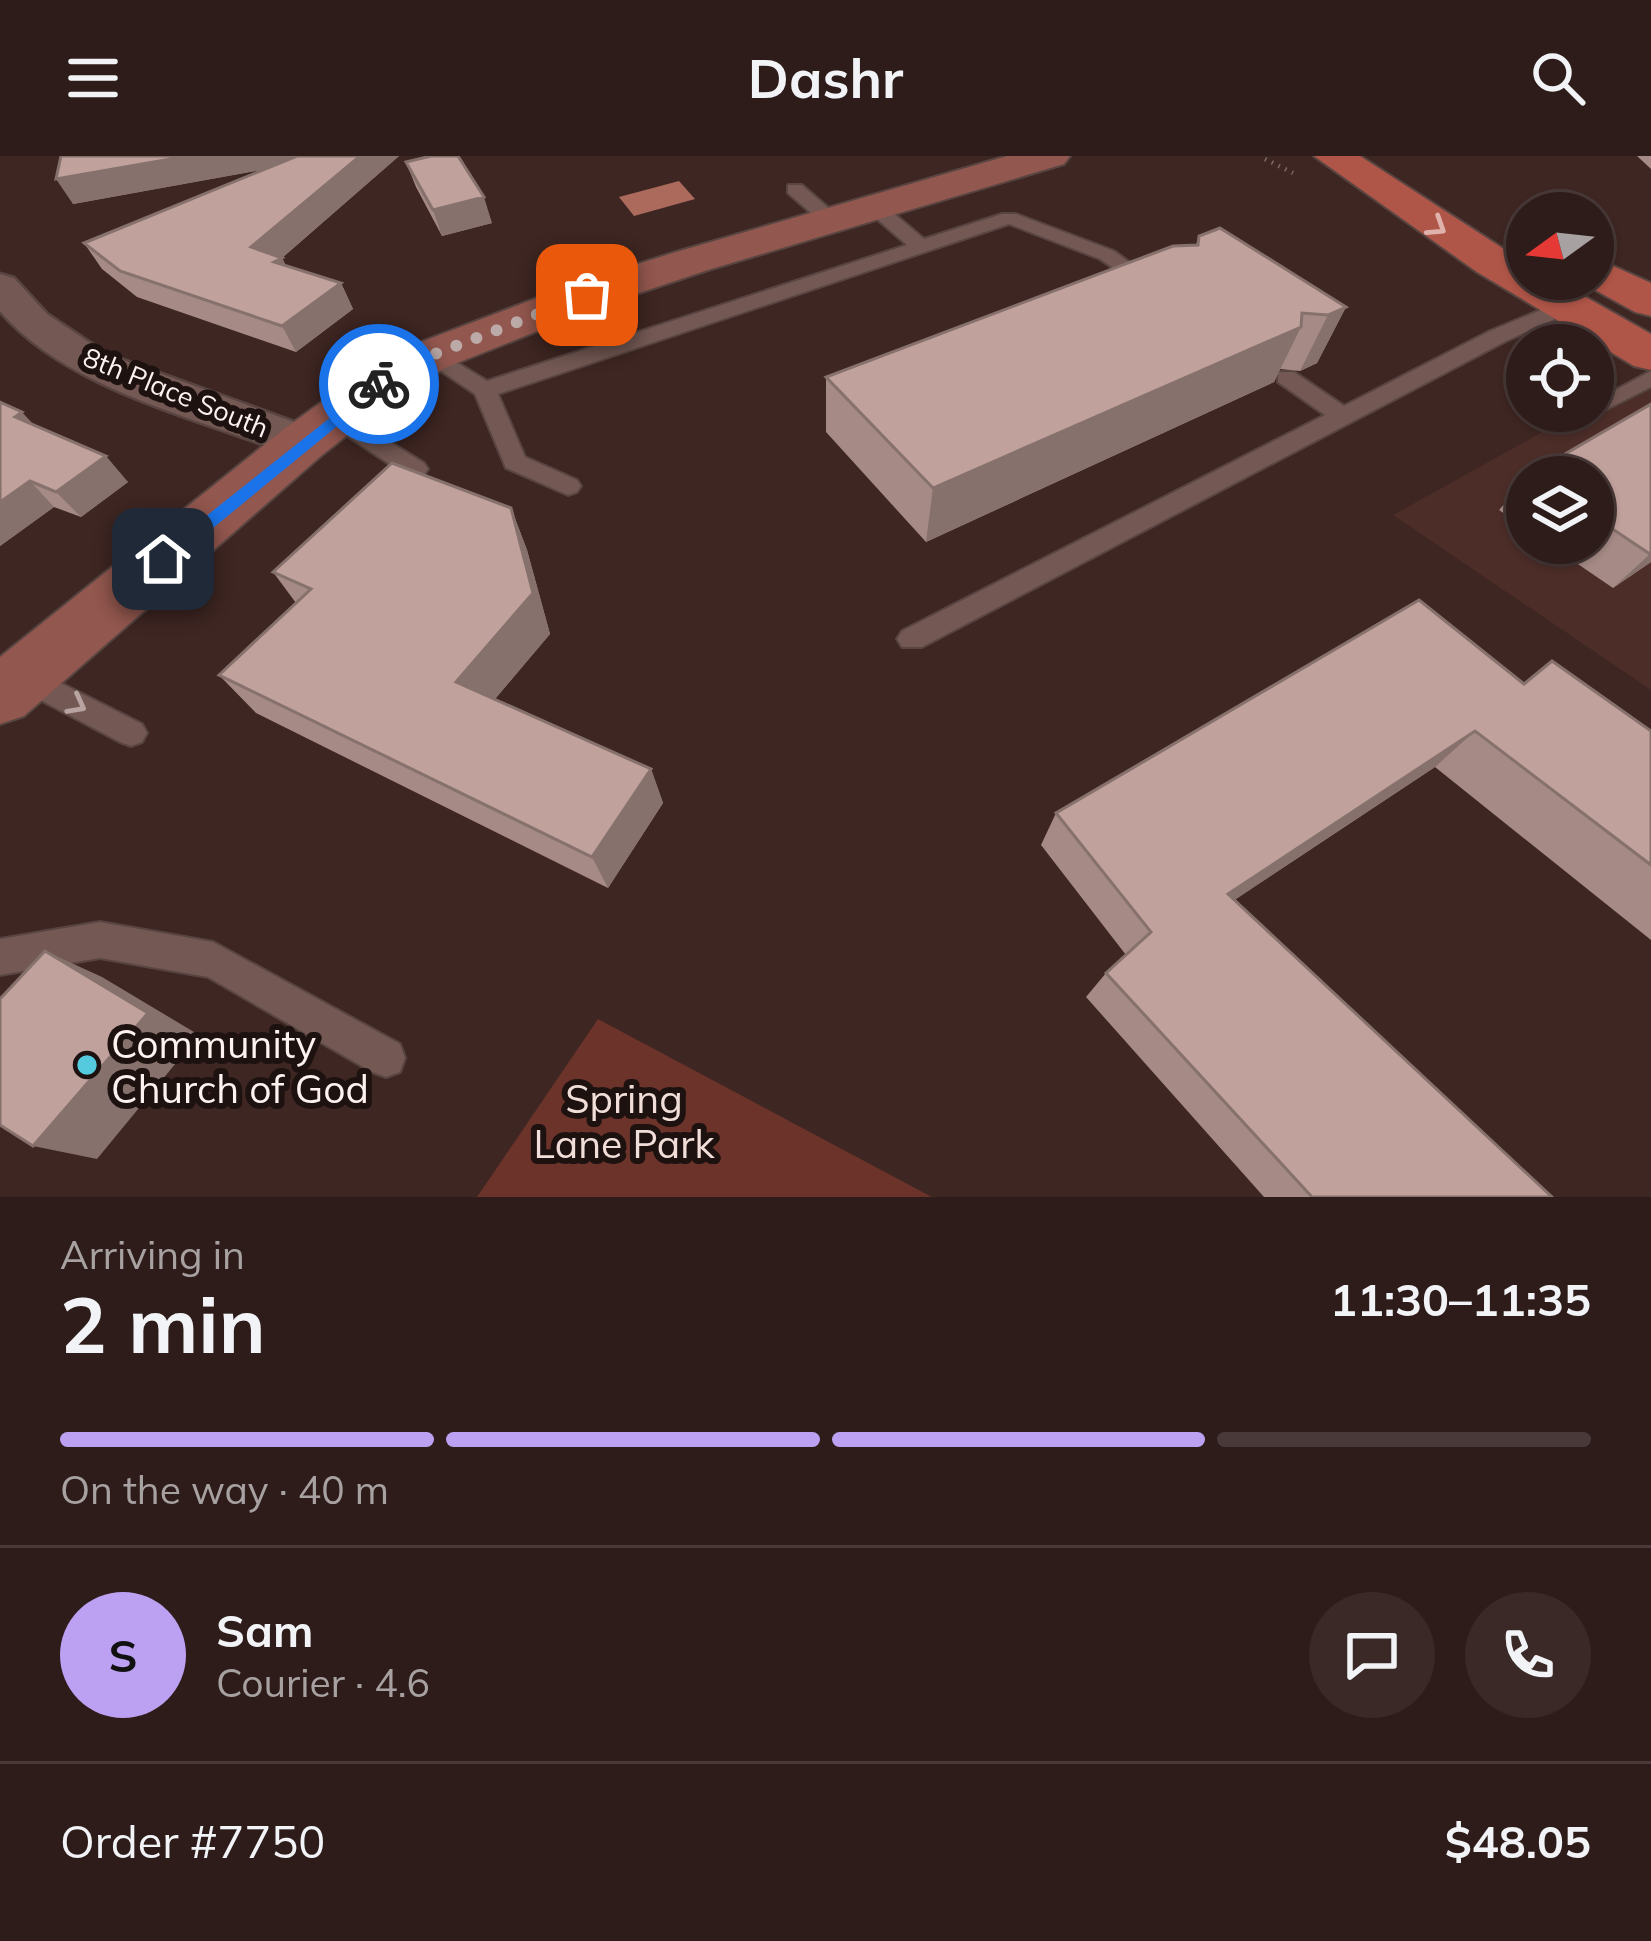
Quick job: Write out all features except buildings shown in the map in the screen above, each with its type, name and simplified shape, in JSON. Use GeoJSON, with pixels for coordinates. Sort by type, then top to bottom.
{"type":"FeatureCollection","features":[{"type":"Feature","properties":{"kind":"main road"},"geometry":{"type":"LineString","coordinates":[[12,686],[320,430],[380,384],[430,356],[587,295],[1045,157]]}},
{"type":"Feature","properties":{"kind":"main road"},"geometry":{"type":"LineString","coordinates":[[1334,158],[1459,242],[1506,260]]}},
{"type":"Feature","properties":{"kind":"main road"},"geometry":{"type":"LineString","coordinates":[[1614,295],[1651,302]]}},
{"type":"Feature","properties":{"kind":"main road"},"geometry":{"type":"LineString","coordinates":[[1592,300],[1651,355]]}},
{"type":"Feature","properties":{"kind":"street","name":"8th Place South"},"geometry":{"type":"LineString","coordinates":[[0,286],[32,323],[92,363],[320,430]]}},
{"type":"Feature","properties":{"kind":"lane"},"geometry":{"type":"LineString","coordinates":[[795,189],[833,222]]}},
{"type":"Feature","properties":{"kind":"lane"},"geometry":{"type":"LineString","coordinates":[[877,208],[920,246]]}},
{"type":"Feature","properties":{"kind":"lane"},"geometry":{"type":"LineString","coordinates":[[485,389],[1009,218],[1107,255],[1168,296]]}},
{"type":"Feature","properties":{"kind":"lane"},"geometry":{"type":"LineString","coordinates":[[912,639],[1557,300]]}},
{"type":"Feature","properties":{"kind":"lane"},"geometry":{"type":"LineString","coordinates":[[430,356],[485,389],[515,462],[568,486]]}},
{"type":"Feature","properties":{"kind":"lane"},"geometry":{"type":"LineString","coordinates":[[1286,377],[1343,416]]}},
{"type":"Feature","properties":{"kind":"lane"},"geometry":{"type":"LineString","coordinates":[[1614,397],[1651,378]]}},
{"type":"Feature","properties":{"kind":"lane"},"geometry":{"type":"LineString","coordinates":[[320,430],[415,469]]}},
{"type":"Feature","properties":{"kind":"lane"},"geometry":{"type":"LineString","coordinates":[[12,686],[131,733]]}},
{"type":"Feature","properties":{"kind":"lane"},"geometry":{"type":"LineString","coordinates":[[0,957],[100,940],[213,960],[386,1058]]}},
{"type":"Feature","properties":{"kind":"shaded area"},"geometry":{"type":"Polygon","coordinates":[[[679,181],[695,199],[634,216],[619,197],[679,181]]]}},
{"type":"Feature","properties":{"kind":"shaded area"},"geometry":{"type":"Polygon","coordinates":[[[1633,382],[1651,391],[1651,690],[1393,515],[1542,432],[1614,432],[1614,392],[1633,382]]]}},
{"type":"Feature","properties":{"kind":"green space","name":"Spring Lane Park"},"geometry":{"type":"Polygon","coordinates":[[[598,1019],[930,1196],[931,1197],[477,1197],[598,1019]]]}},
{"type":"Feature","properties":{"kind":"way so far"},"geometry":{"type":"LineString","coordinates":[[379,384],[430,356],[587,295]]}},
{"type":"Feature","properties":{"kind":"place","name":"Community Church of God"},"geometry":{"type":"Point","coordinates":[87,1065]}},
{"type":"Feature","properties":{"kind":"route"},"geometry":{"type":"LineString","coordinates":[[163,559],[379,384]]}}]}
